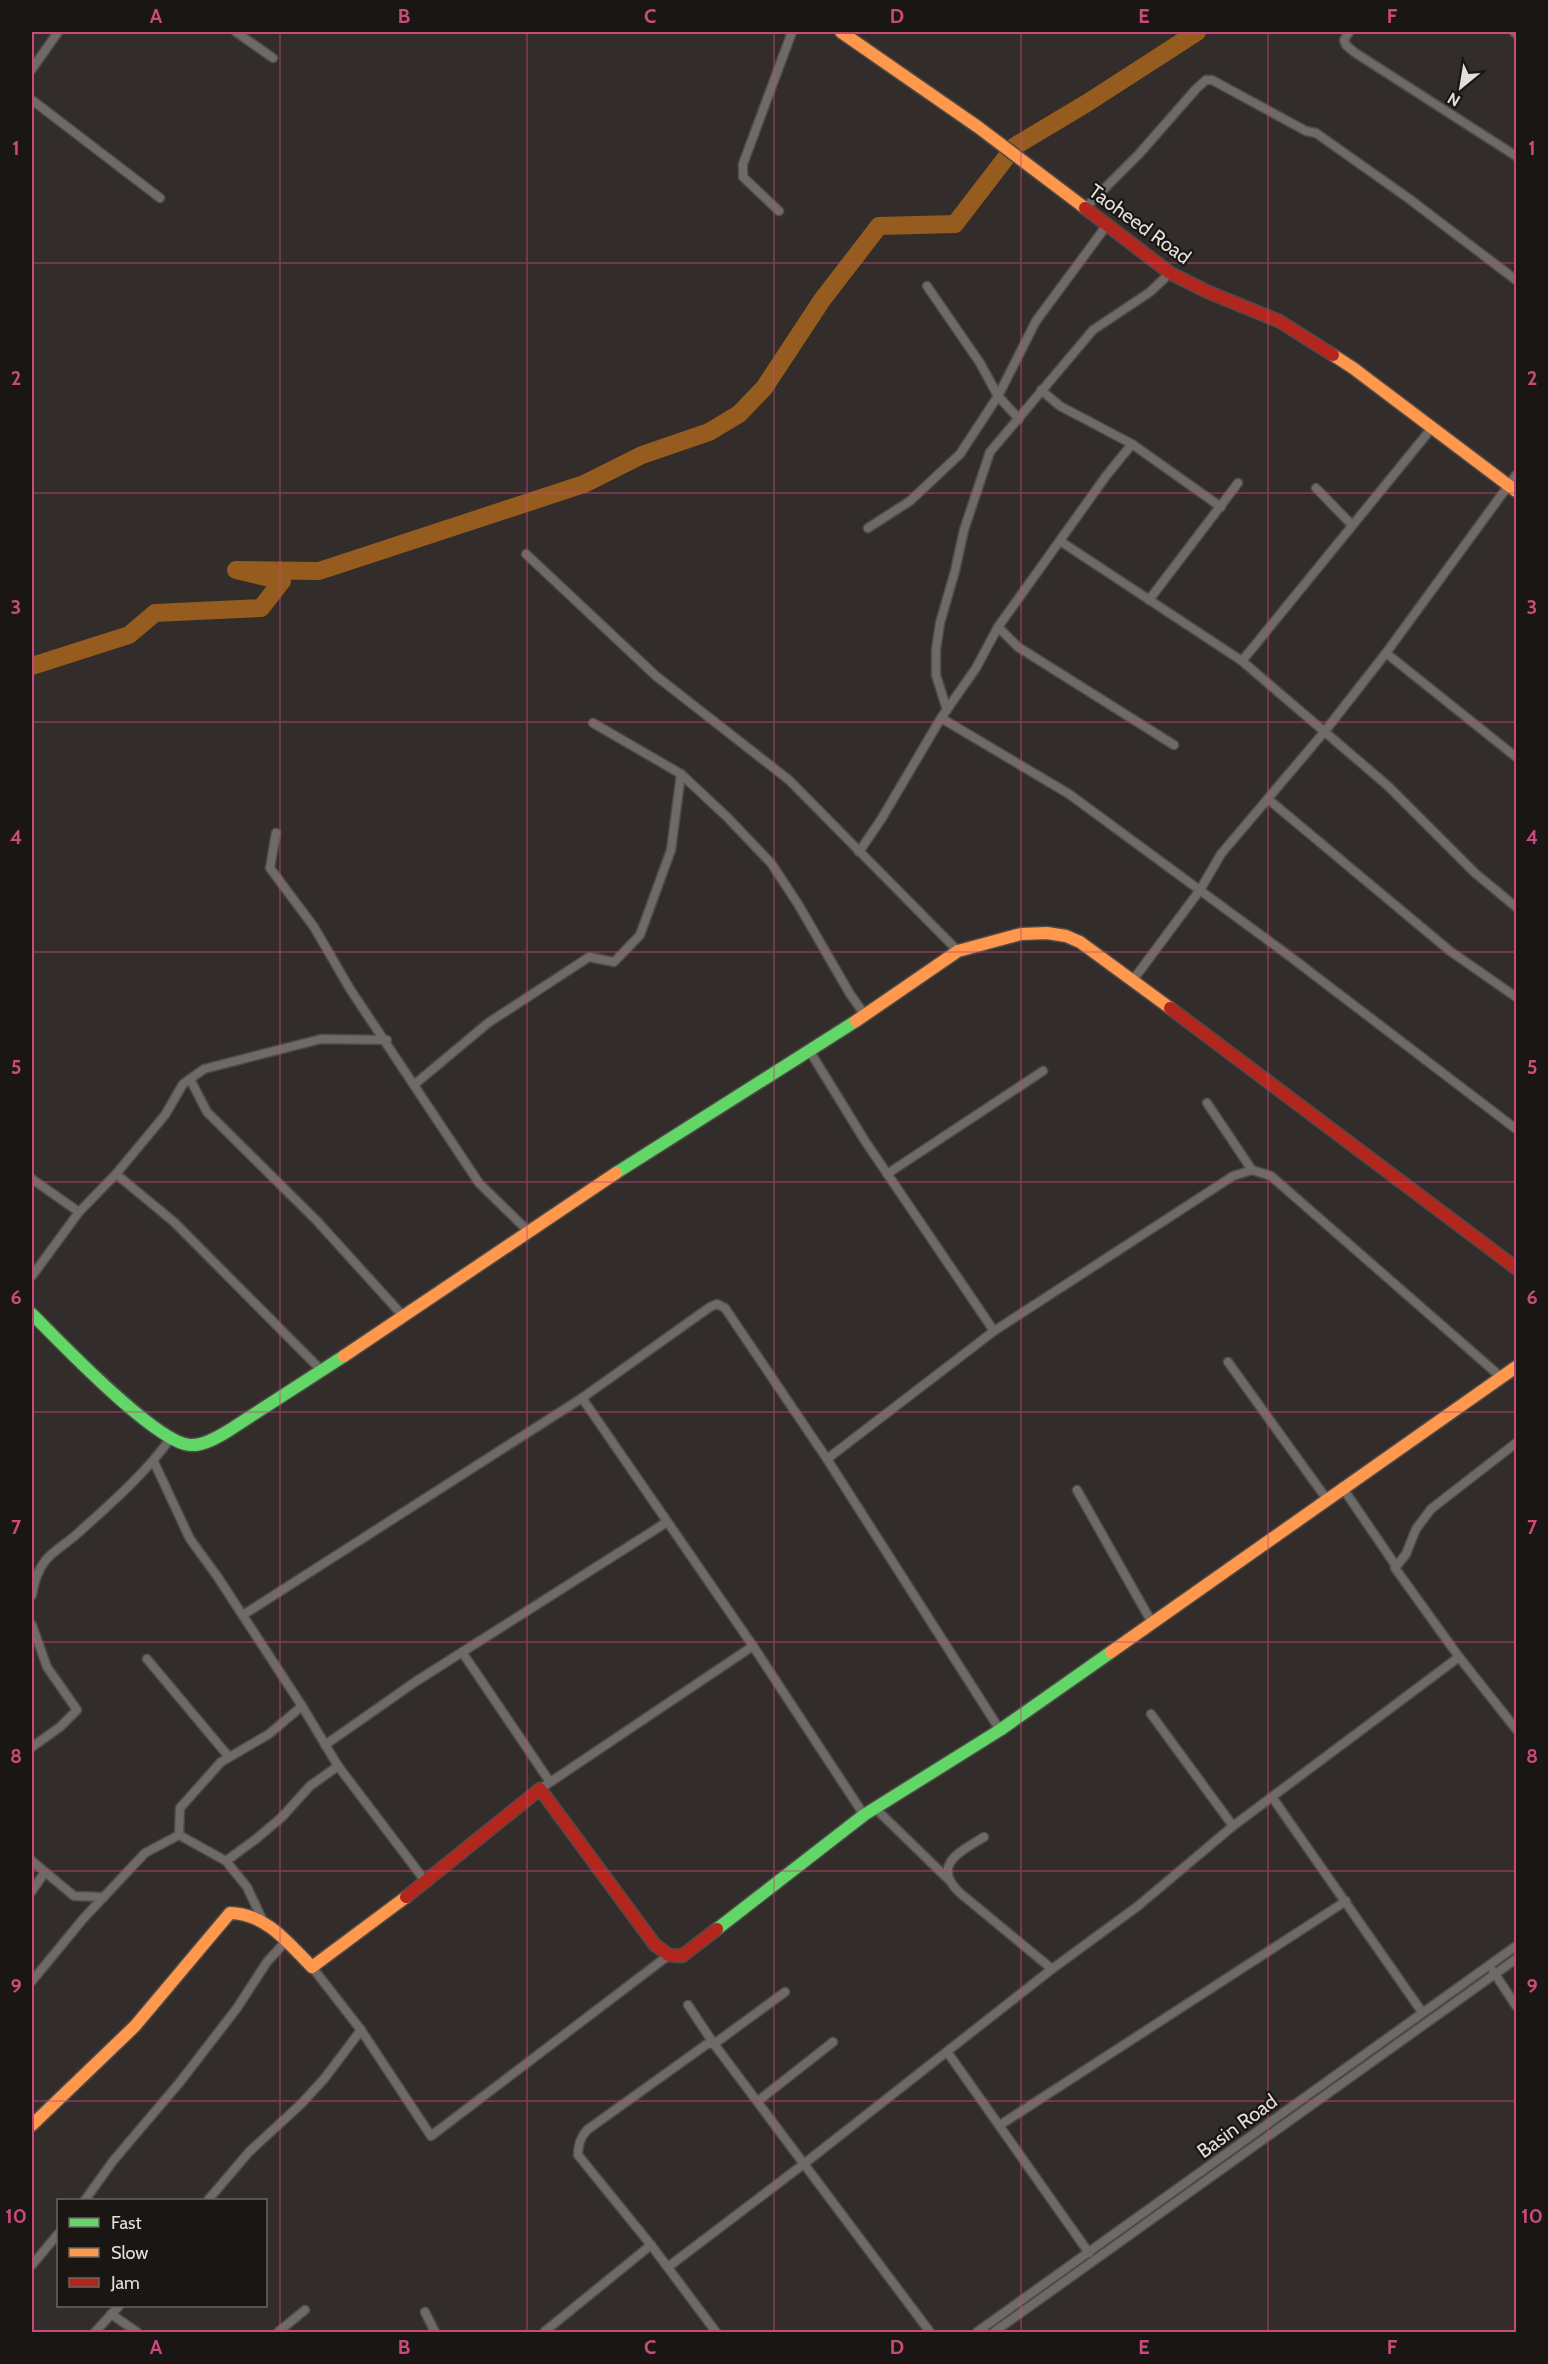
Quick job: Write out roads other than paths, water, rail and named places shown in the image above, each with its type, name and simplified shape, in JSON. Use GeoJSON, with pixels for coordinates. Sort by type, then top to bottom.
{"type":"FeatureCollection","features":[{"type":"Feature","properties":{"kind":"street"},"geometry":{"type":"LineString","coordinates":[[32,69],[58,32]]}},
{"type":"Feature","properties":{"kind":"street"},"geometry":{"type":"LineString","coordinates":[[236,32],[273,58]]}},
{"type":"Feature","properties":{"kind":"street"},"geometry":{"type":"LineString","coordinates":[[779,211],[743,177],[743,164],[792,32]]}},
{"type":"Feature","properties":{"kind":"street","name":"Taoheed Road"},"geometry":{"type":"LineString","coordinates":[[841,32],[978,127],[1170,273],[1208,292],[1279,321],[1353,368],[1431,429],[1514,483]]}},
{"type":"Feature","properties":{"kind":"street"},"geometry":{"type":"LineString","coordinates":[[1349,32],[1344,40],[1354,52],[1516,156]]}},
{"type":"Feature","properties":{"kind":"street"},"geometry":{"type":"LineString","coordinates":[[1085,208],[1139,154],[1196,90],[1206,80],[1212,80],[1306,131],[1316,133],[1408,198],[1516,280]]}},
{"type":"Feature","properties":{"kind":"street"},"geometry":{"type":"LineString","coordinates":[[32,100],[160,198]]}},
{"type":"Feature","properties":{"kind":"street"},"geometry":{"type":"LineString","coordinates":[[868,528],[910,501],[960,454],[998,396],[1036,321],[1107,225]]}},
{"type":"Feature","properties":{"kind":"street"},"geometry":{"type":"LineString","coordinates":[[1170,273],[1150,292],[1094,330],[990,452],[964,530],[940,623],[936,650],[936,675],[944,714],[1069,794],[1516,1129]]}},
{"type":"Feature","properties":{"kind":"street"},"geometry":{"type":"LineString","coordinates":[[927,286],[980,363],[998,396],[1019,419]]}},
{"type":"Feature","properties":{"kind":"street"},"geometry":{"type":"LineString","coordinates":[[1041,390],[1060,406],[1132,444],[1221,507]]}},
{"type":"Feature","properties":{"kind":"street"},"geometry":{"type":"LineString","coordinates":[[1242,661],[1431,429]]}},
{"type":"Feature","properties":{"kind":"street"},"geometry":{"type":"LineString","coordinates":[[859,852],[944,714],[976,668],[998,627],[1106,476],[1132,444]]}},
{"type":"Feature","properties":{"kind":"street"},"geometry":{"type":"LineString","coordinates":[[1149,600],[1238,483]]}},
{"type":"Feature","properties":{"kind":"street"},"geometry":{"type":"LineString","coordinates":[[1133,980],[1200,890],[1221,854],[1386,653],[1514,483]]}},
{"type":"Feature","properties":{"kind":"street"},"geometry":{"type":"LineString","coordinates":[[1316,488],[1352,525]]}},
{"type":"Feature","properties":{"kind":"street"},"geometry":{"type":"LineString","coordinates":[[1060,541],[1242,661],[1388,786],[1475,873],[1516,907]]}},
{"type":"Feature","properties":{"kind":"street"},"geometry":{"type":"LineString","coordinates":[[526,554],[656,676],[789,780],[958,951]]}},
{"type":"Feature","properties":{"kind":"street"},"geometry":{"type":"LineString","coordinates":[[998,627],[1018,647],[1174,745]]}},
{"type":"Feature","properties":{"kind":"street"},"geometry":{"type":"LineString","coordinates":[[1386,653],[1516,757]]}},
{"type":"Feature","properties":{"kind":"street"},"geometry":{"type":"LineString","coordinates":[[593,723],[681,774],[771,863],[865,1015]]}},
{"type":"Feature","properties":{"kind":"street"},"geometry":{"type":"LineString","coordinates":[[415,1084],[488,1023],[589,957],[614,962],[639,935],[671,849],[681,774]]}},
{"type":"Feature","properties":{"kind":"street"},"geometry":{"type":"LineString","coordinates":[[1268,799],[1450,951],[1516,997]]}},
{"type":"Feature","properties":{"kind":"street"},"geometry":{"type":"LineString","coordinates":[[276,832],[270,868],[314,927],[350,988],[387,1040],[480,1183],[529,1232]]}},
{"type":"Feature","properties":{"kind":"street"},"geometry":{"type":"LineString","coordinates":[[32,1314],[106,1387],[170,1439],[188,1445],[206,1442],[264,1409],[643,1155],[865,1015],[958,951],[1021,934],[1047,933],[1066,936],[1080,942],[1516,1268]]}},
{"type":"Feature","properties":{"kind":"street"},"geometry":{"type":"LineString","coordinates":[[32,1276],[79,1212],[116,1174],[165,1115],[183,1084],[204,1069],[321,1039],[387,1040]]}},
{"type":"Feature","properties":{"kind":"street"},"geometry":{"type":"LineString","coordinates":[[809,1050],[887,1174],[994,1331]]}},
{"type":"Feature","properties":{"kind":"street"},"geometry":{"type":"LineString","coordinates":[[887,1174],[1043,1071]]}},
{"type":"Feature","properties":{"kind":"street"},"geometry":{"type":"LineString","coordinates":[[190,1079],[207,1112],[316,1221],[404,1317]]}},
{"type":"Feature","properties":{"kind":"street"},"geometry":{"type":"LineString","coordinates":[[1207,1103],[1252,1170]]}},
{"type":"Feature","properties":{"kind":"street"},"geometry":{"type":"LineString","coordinates":[[828,1460],[994,1331],[1233,1176],[1252,1170],[1271,1176],[1500,1377]]}},
{"type":"Feature","properties":{"kind":"street"},"geometry":{"type":"LineString","coordinates":[[116,1174],[174,1222],[322,1371]]}},
{"type":"Feature","properties":{"kind":"street"},"geometry":{"type":"LineString","coordinates":[[32,1179],[79,1212]]}},
{"type":"Feature","properties":{"kind":"street"},"geometry":{"type":"LineString","coordinates":[[243,1615],[582,1398],[717,1304],[725,1308],[828,1460],[1000,1730]]}},
{"type":"Feature","properties":{"kind":"street"},"geometry":{"type":"LineString","coordinates":[[1228,1362],[1326,1498]]}},
{"type":"Feature","properties":{"kind":"street"},"geometry":{"type":"LineString","coordinates":[[462,1652],[545,1786],[655,1945],[669,1955],[682,1956],[870,1811],[1000,1730],[1151,1621],[1516,1367]]}},
{"type":"Feature","properties":{"kind":"street"},"geometry":{"type":"LineString","coordinates":[[582,1398],[870,1811],[949,1880],[960,1893],[1052,1969]]}},
{"type":"Feature","properties":{"kind":"street"},"geometry":{"type":"LineString","coordinates":[[32,1595],[38,1573],[45,1560],[88,1524],[154,1462],[170,1439]]}},
{"type":"Feature","properties":{"kind":"street"},"geometry":{"type":"LineString","coordinates":[[1396,1566],[1406,1554],[1416,1529],[1431,1509],[1516,1443]]}},
{"type":"Feature","properties":{"kind":"street"},"geometry":{"type":"LineString","coordinates":[[154,1462],[190,1539],[243,1615],[338,1766],[426,1882]]}},
{"type":"Feature","properties":{"kind":"street"},"geometry":{"type":"LineString","coordinates":[[1342,1487],[1396,1566],[1400,1576],[1459,1657],[1516,1729]]}},
{"type":"Feature","properties":{"kind":"street"},"geometry":{"type":"LineString","coordinates":[[1077,1490],[1151,1621]]}},
{"type":"Feature","properties":{"kind":"street"},"geometry":{"type":"LineString","coordinates":[[325,1745],[415,1682],[667,1522]]}},
{"type":"Feature","properties":{"kind":"street"},"geometry":{"type":"LineString","coordinates":[[32,1625],[47,1667],[77,1710],[60,1727],[32,1747]]}},
{"type":"Feature","properties":{"kind":"street"},"geometry":{"type":"LineString","coordinates":[[312,1967],[426,1882],[523,1800],[753,1646]]}},
{"type":"Feature","properties":{"kind":"street"},"geometry":{"type":"LineString","coordinates":[[668,2267],[948,2053],[1052,1969],[1138,1906],[1233,1826],[1459,1657]]}},
{"type":"Feature","properties":{"kind":"street"},"geometry":{"type":"LineString","coordinates":[[147,1659],[229,1757]]}},
{"type":"Feature","properties":{"kind":"street"},"geometry":{"type":"LineString","coordinates":[[179,1835],[180,1808],[221,1762],[269,1734],[302,1706]]}},
{"type":"Feature","properties":{"kind":"street"},"geometry":{"type":"LineString","coordinates":[[1151,1714],[1233,1826]]}},
{"type":"Feature","properties":{"kind":"street"},"geometry":{"type":"LineString","coordinates":[[226,1861],[282,1817],[310,1786],[338,1766]]}},
{"type":"Feature","properties":{"kind":"street"},"geometry":{"type":"LineString","coordinates":[[1272,1797],[1422,2012]]}},
{"type":"Feature","properties":{"kind":"street"},"geometry":{"type":"LineString","coordinates":[[179,1835],[226,1861],[247,1887],[263,1921]]}},
{"type":"Feature","properties":{"kind":"street"},"geometry":{"type":"LineString","coordinates":[[32,1981],[83,1919],[145,1853],[179,1835]]}},
{"type":"Feature","properties":{"kind":"street"},"geometry":{"type":"LineString","coordinates":[[949,1880],[947,1872],[953,1856],[984,1837]]}},
{"type":"Feature","properties":{"kind":"street"},"geometry":{"type":"LineString","coordinates":[[32,1861],[74,1896],[104,1897]]}},
{"type":"Feature","properties":{"kind":"street"},"geometry":{"type":"LineString","coordinates":[[32,1891],[45,1872]]}},
{"type":"Feature","properties":{"kind":"street"},"geometry":{"type":"LineString","coordinates":[[1000,2125],[1346,1901]]}},
{"type":"Feature","properties":{"kind":"street"},"geometry":{"type":"LineString","coordinates":[[32,2125],[135,2026],[230,1913],[249,1913],[263,1921],[312,1967],[361,2030],[430,2136],[669,1955]]}},
{"type":"Feature","properties":{"kind":"street"},"geometry":{"type":"LineString","coordinates":[[86,2199],[113,2161],[188,2073],[237,2008],[267,1962],[285,1942]]}},
{"type":"Feature","properties":{"kind":"street","name":"Basin Road"},"geometry":{"type":"LineString","coordinates":[[976,2332],[1516,1946]]}},
{"type":"Feature","properties":{"kind":"street","name":"Basin Road"},"geometry":{"type":"LineString","coordinates":[[994,2332],[1516,1959]]}},
{"type":"Feature","properties":{"kind":"street"},"geometry":{"type":"LineString","coordinates":[[1489,1966],[1516,2006]]}},
{"type":"Feature","properties":{"kind":"street"},"geometry":{"type":"LineString","coordinates":[[716,2332],[651,2245],[578,2156],[578,2148],[587,2130],[707,2044],[714,2044],[785,1992]]}},
{"type":"Feature","properties":{"kind":"street"},"geometry":{"type":"LineString","coordinates":[[688,2005],[714,2044],[930,2332]]}},
{"type":"Feature","properties":{"kind":"street"},"geometry":{"type":"LineString","coordinates":[[209,2199],[249,2152],[301,2104],[324,2079],[361,2030]]}},
{"type":"Feature","properties":{"kind":"street"},"geometry":{"type":"LineString","coordinates":[[758,2101],[833,2043]]}},
{"type":"Feature","properties":{"kind":"street"},"geometry":{"type":"LineString","coordinates":[[948,2053],[1089,2253]]}},
{"type":"Feature","properties":{"kind":"street"},"geometry":{"type":"LineString","coordinates":[[1215,2162],[1221,2171]]}},
{"type":"Feature","properties":{"kind":"street"},"geometry":{"type":"LineString","coordinates":[[32,2265],[57,2235]]}},
{"type":"Feature","properties":{"kind":"street"},"geometry":{"type":"LineString","coordinates":[[544,2332],[651,2245]]}},
{"type":"Feature","properties":{"kind":"street"},"geometry":{"type":"LineString","coordinates":[[95,2332],[118,2307]]}},
{"type":"Feature","properties":{"kind":"street"},"geometry":{"type":"LineString","coordinates":[[278,2332],[305,2310]]}},
{"type":"Feature","properties":{"kind":"street"},"geometry":{"type":"LineString","coordinates":[[425,2312],[435,2332]]}},
{"type":"Feature","properties":{"kind":"street"},"geometry":{"type":"LineString","coordinates":[[111,2314],[137,2332]]}},
{"type":"Feature","properties":{"kind":"waterway"},"geometry":{"type":"LineString","coordinates":[[32,666],[129,635],[155,613],[261,608],[282,581],[236,570],[319,571],[584,484],[642,455],[709,432],[739,414],[764,388],[822,300],[879,226],[955,224],[1015,146],[1197,32]]}}]}
